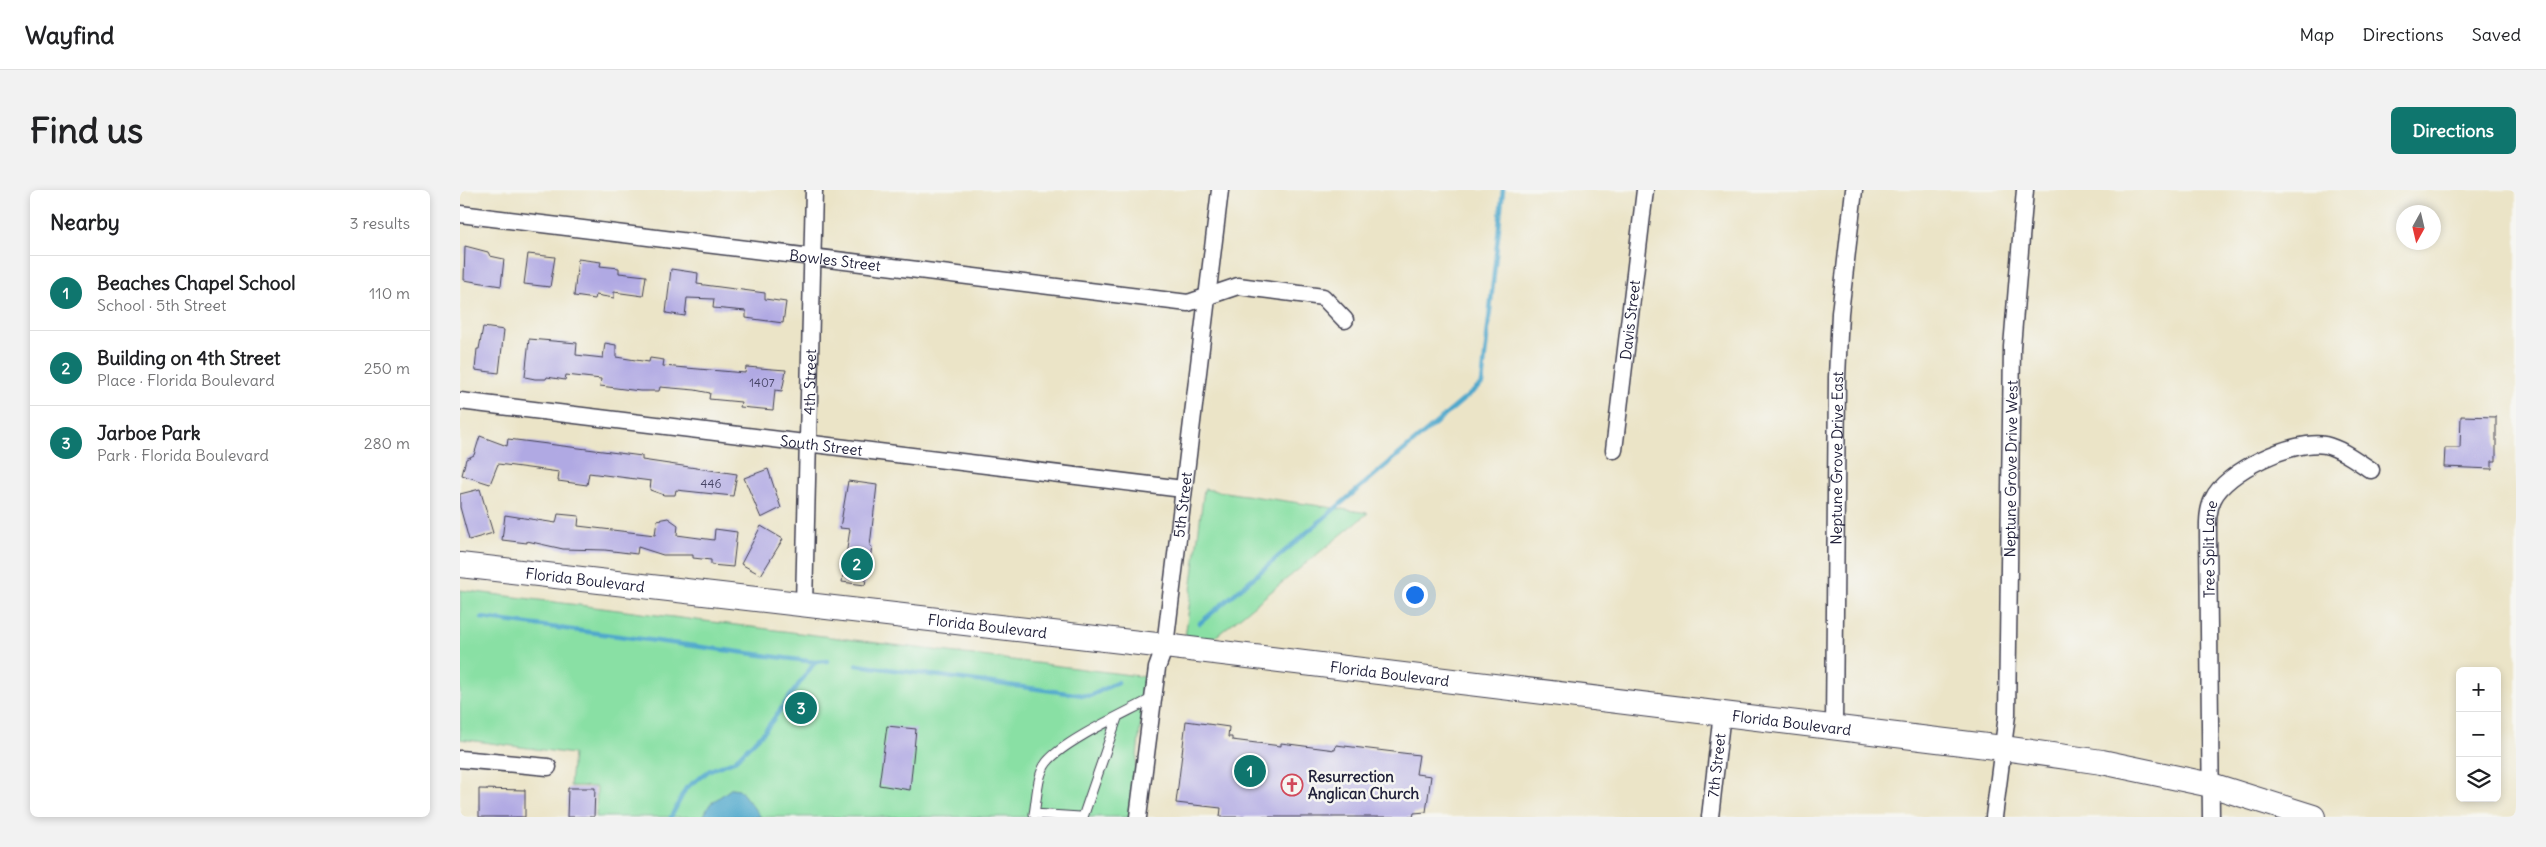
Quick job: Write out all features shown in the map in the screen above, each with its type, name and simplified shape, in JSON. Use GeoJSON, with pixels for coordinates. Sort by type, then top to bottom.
{"type":"FeatureCollection","features":[{"type":"Feature","properties":{"kind":"street","name":"4th Street"},"geometry":{"type":"LineString","coordinates":[[804,604],[814,190]]}},
{"type":"Feature","properties":{"kind":"street","name":"5th Street"},"geometry":{"type":"LineString","coordinates":[[1138,817],[1157,668],[1165,646],[1220,190]]}},
{"type":"Feature","properties":{"kind":"street","name":"Davis Street"},"geometry":{"type":"LineString","coordinates":[[1614,450],[1645,190]]}},
{"type":"Feature","properties":{"kind":"street","name":"Neptune Grove Drive East"},"geometry":{"type":"LineString","coordinates":[[1834,727],[1837,377],[1840,313],[1854,190]]}},
{"type":"Feature","properties":{"kind":"street","name":"Neptune Grove Drive West"},"geometry":{"type":"LineString","coordinates":[[1994,817],[2007,715],[2012,347],[2025,190]]}},
{"type":"Feature","properties":{"kind":"street","name":"Bowles Street"},"geometry":{"type":"LineString","coordinates":[[460,214],[1188,303],[1238,286],[1323,297],[1345,320]]}},
{"type":"Feature","properties":{"kind":"street","name":"South Street"},"geometry":{"type":"LineString","coordinates":[[460,401],[1183,489]]}},
{"type":"Feature","properties":{"kind":"street","name":"Tree Split Lane"},"geometry":{"type":"LineString","coordinates":[[2211,817],[2208,515],[2212,500],[2222,485],[2235,474],[2287,449],[2305,444],[2324,445],[2338,449],[2371,470]]}},
{"type":"Feature","properties":{"kind":"street","name":"Florida Boulevard"},"geometry":{"type":"LineString","coordinates":[[460,565],[1165,646],[2003,748],[2102,762],[2211,785],[2313,817]]}},
{"type":"Feature","properties":{"kind":"street","name":"7th Street"},"geometry":{"type":"LineString","coordinates":[[1710,817],[1722,713]]}},
{"type":"Feature","properties":{"kind":"street"},"geometry":{"type":"LineString","coordinates":[[460,759],[548,767]]}},
{"type":"Feature","properties":{"kind":"lane"},"geometry":{"type":"LineString","coordinates":[[1117,718],[1082,817],[1034,814],[1040,778],[1046,762],[1071,743],[1153,698]]}},
{"type":"Feature","properties":{"kind":"green space"},"geometry":{"type":"Polygon","coordinates":[[[1204,489],[1368,513],[1209,642],[1185,638],[1204,489]]]}},
{"type":"Feature","properties":{"kind":"green space"},"geometry":{"type":"Polygon","coordinates":[[[460,590],[1146,677],[1130,817],[596,817],[597,787],[570,786],[573,754],[460,739],[460,590]]]}},
{"type":"Feature","properties":{"kind":"water"},"geometry":{"type":"Polygon","coordinates":[[[732,788],[739,789],[761,817],[703,817],[710,804],[732,788]]]}},
{"type":"Feature","properties":{"kind":"building"},"geometry":{"type":"Polygon","coordinates":[[[465,246],[488,252],[490,256],[504,259],[501,286],[464,280],[465,246]]]}},
{"type":"Feature","properties":{"kind":"building"},"geometry":{"type":"Polygon","coordinates":[[[528,254],[555,257],[550,287],[524,284],[528,254]]]}},
{"type":"Feature","properties":{"kind":"building"},"geometry":{"type":"Polygon","coordinates":[[[578,259],[601,262],[600,266],[619,268],[619,273],[646,276],[643,296],[614,292],[614,298],[596,295],[595,299],[574,296],[578,259]]]}},
{"type":"Feature","properties":{"kind":"building"},"geometry":{"type":"Polygon","coordinates":[[[671,269],[698,273],[697,284],[765,293],[765,299],[786,302],[783,323],[746,318],[746,311],[713,308],[714,299],[687,298],[685,316],[666,313],[671,269]]]}},
{"type":"Feature","properties":{"kind":"building"},"geometry":{"type":"Polygon","coordinates":[[[483,327],[504,330],[499,373],[475,370],[477,349],[479,349],[483,327]]]}},
{"type":"Feature","properties":{"kind":"building"},"geometry":{"type":"Polygon","coordinates":[[[529,339],[577,343],[576,355],[603,358],[605,343],[616,345],[616,357],[649,362],[650,358],[664,360],[663,366],[745,373],[746,367],[786,370],[782,391],[775,390],[773,410],[740,407],[741,402],[709,399],[710,393],[695,390],[660,387],[659,391],[640,391],[600,386],[601,379],[566,375],[565,380],[547,377],[546,379],[535,379],[525,377],[529,339]]]}},
{"type":"Feature","properties":{"kind":"building"},"geometry":{"type":"Polygon","coordinates":[[[2461,416],[2496,417],[2496,461],[2492,461],[2492,469],[2444,467],[2445,448],[2460,448],[2461,416]]]}},
{"type":"Feature","properties":{"kind":"building"},"geometry":{"type":"Polygon","coordinates":[[[480,436],[507,446],[508,439],[642,456],[642,460],[737,474],[733,496],[676,490],[675,495],[664,495],[650,490],[651,481],[589,473],[587,485],[558,481],[559,472],[498,464],[490,484],[462,475],[466,459],[474,455],[480,436]]]}},
{"type":"Feature","properties":{"kind":"building"},"geometry":{"type":"Polygon","coordinates":[[[768,469],[781,508],[761,518],[744,478],[768,469]]]}},
{"type":"Feature","properties":{"kind":"building"},"geometry":{"type":"Polygon","coordinates":[[[848,481],[877,485],[870,546],[872,547],[865,585],[842,582],[850,529],[840,528],[848,481]]]}},
{"type":"Feature","properties":{"kind":"building"},"geometry":{"type":"Polygon","coordinates":[[[480,489],[493,533],[469,540],[460,507],[460,494],[480,489]]]}},
{"type":"Feature","properties":{"kind":"building"},"geometry":{"type":"Polygon","coordinates":[[[558,514],[579,516],[578,526],[655,535],[657,520],[668,518],[678,525],[677,535],[714,540],[715,529],[737,532],[733,567],[711,565],[711,560],[693,558],[693,555],[663,555],[638,547],[637,554],[605,550],[563,549],[527,541],[527,543],[502,540],[505,515],[556,523],[558,514]]]}},
{"type":"Feature","properties":{"kind":"building"},"geometry":{"type":"Polygon","coordinates":[[[761,526],[783,539],[761,575],[741,564],[761,526]]]}},
{"type":"Feature","properties":{"kind":"building"},"geometry":{"type":"Polygon","coordinates":[[[1186,721],[1229,727],[1228,737],[1232,737],[1232,740],[1281,746],[1281,743],[1335,750],[1336,745],[1419,755],[1416,774],[1431,776],[1426,812],[1414,813],[1413,817],[1220,817],[1221,808],[1176,803],[1186,721]]]}},
{"type":"Feature","properties":{"kind":"building"},"geometry":{"type":"Polygon","coordinates":[[[887,726],[916,729],[910,790],[879,785],[887,726]]]}},
{"type":"Feature","properties":{"kind":"building"},"geometry":{"type":"Polygon","coordinates":[[[568,788],[595,788],[594,817],[567,817],[568,788]]]}},
{"type":"Feature","properties":{"kind":"building"},"geometry":{"type":"Polygon","coordinates":[[[479,789],[525,790],[525,817],[479,817],[479,789]]]}},
{"type":"Feature","properties":{"kind":"waterway"},"geometry":{"type":"LineString","coordinates":[[1200,623],[1482,384],[1503,190]]}},
{"type":"Feature","properties":{"kind":"waterway"},"geometry":{"type":"LineString","coordinates":[[482,618],[815,662]]}},
{"type":"Feature","properties":{"kind":"waterway"},"geometry":{"type":"LineString","coordinates":[[671,817],[686,788],[710,770],[734,761],[764,732],[815,662],[827,661]]}},
{"type":"Feature","properties":{"kind":"waterway"},"geometry":{"type":"LineString","coordinates":[[857,665],[1090,696],[1118,682]]}},
{"type":"Feature","properties":{"kind":"place","name":"Building on 4th Street"},"geometry":{"type":"Point","coordinates":[857,564]}},
{"type":"Feature","properties":{"kind":"place","name":"Jarboe Park"},"geometry":{"type":"Point","coordinates":[801,708]}},
{"type":"Feature","properties":{"kind":"place","name":"Beaches Chapel School"},"geometry":{"type":"Point","coordinates":[1250,771]}},
{"type":"Feature","properties":{"kind":"place","name":"Resurrection Anglican Church"},"geometry":{"type":"Point","coordinates":[1292,785]}}]}
